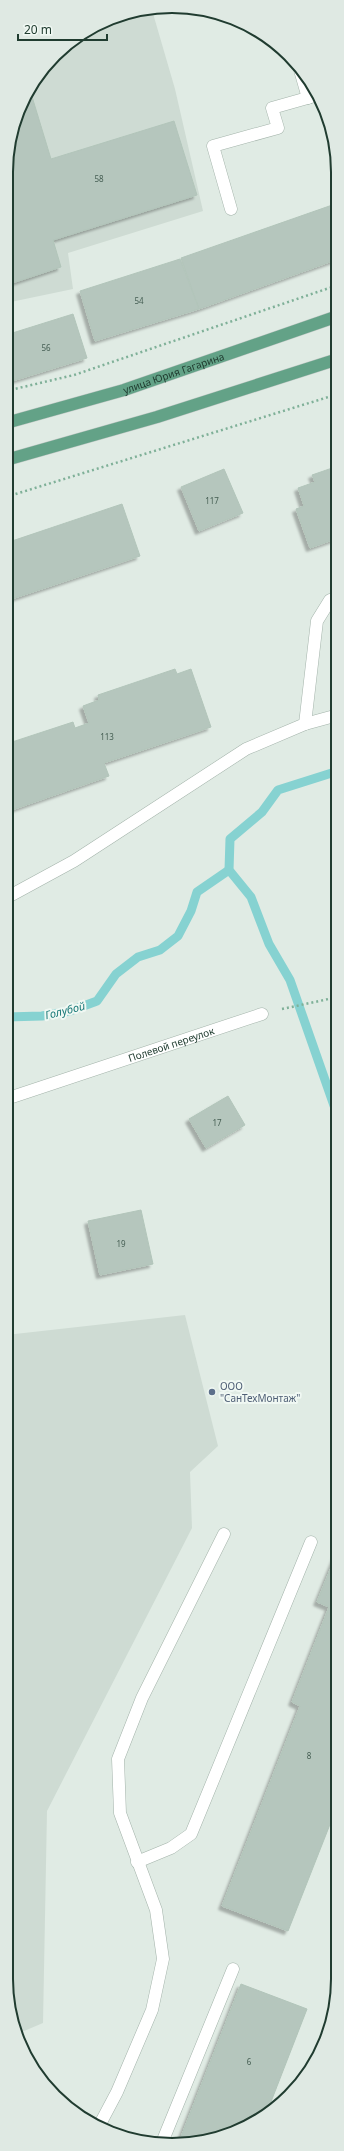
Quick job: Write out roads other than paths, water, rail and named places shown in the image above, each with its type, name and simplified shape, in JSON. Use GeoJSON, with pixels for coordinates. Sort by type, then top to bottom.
{"type":"FeatureCollection","features":[{"type":"Feature","properties":{"kind":"main road","name":"улица Юрия Гагарина"},"geometry":{"type":"LineString","coordinates":[[13,421],[124,390],[331,318]]}},
{"type":"Feature","properties":{"kind":"main road"},"geometry":{"type":"LineString","coordinates":[[13,458],[157,417],[331,361]]}},
{"type":"Feature","properties":{"kind":"street"},"geometry":{"type":"LineString","coordinates":[[231,209],[213,146],[278,128],[272,108],[312,96]]}},
{"type":"Feature","properties":{"kind":"street"},"geometry":{"type":"LineString","coordinates":[[304,724],[317,621],[331,600]]}},
{"type":"Feature","properties":{"kind":"street"},"geometry":{"type":"LineString","coordinates":[[13,894],[74,861],[246,750],[304,724],[331,717]]}},
{"type":"Feature","properties":{"kind":"street","name":"Полевой переулок"},"geometry":{"type":"LineString","coordinates":[[13,1097],[262,1014]]}},
{"type":"Feature","properties":{"kind":"street"},"geometry":{"type":"LineString","coordinates":[[101,2122],[117,2092],[152,2010],[163,1959],[156,1910],[120,1813],[118,1759],[142,1698],[224,1534]]}},
{"type":"Feature","properties":{"kind":"street"},"geometry":{"type":"LineString","coordinates":[[137,1862],[171,1848],[191,1834],[311,1542]]}},
{"type":"Feature","properties":{"kind":"street"},"geometry":{"type":"LineString","coordinates":[[163,2138],[233,1969]]}},
{"type":"Feature","properties":{"kind":"waterway"},"geometry":{"type":"LineString","coordinates":[[331,773],[278,790],[262,812],[230,839],[229,870],[251,897],[269,944],[290,980],[331,1097]]}},
{"type":"Feature","properties":{"kind":"waterway","name":"Голубой"},"geometry":{"type":"LineString","coordinates":[[13,1017],[42,1016],[70,1011],[97,1001],[116,974],[138,957],[160,950],[178,936],[191,911],[197,892],[229,870]]}},
{"type":"Feature","properties":{"kind":"place","name":"ООО \"СанТехМонтаж\""},"geometry":{"type":"Point","coordinates":[212,1392]}}]}
